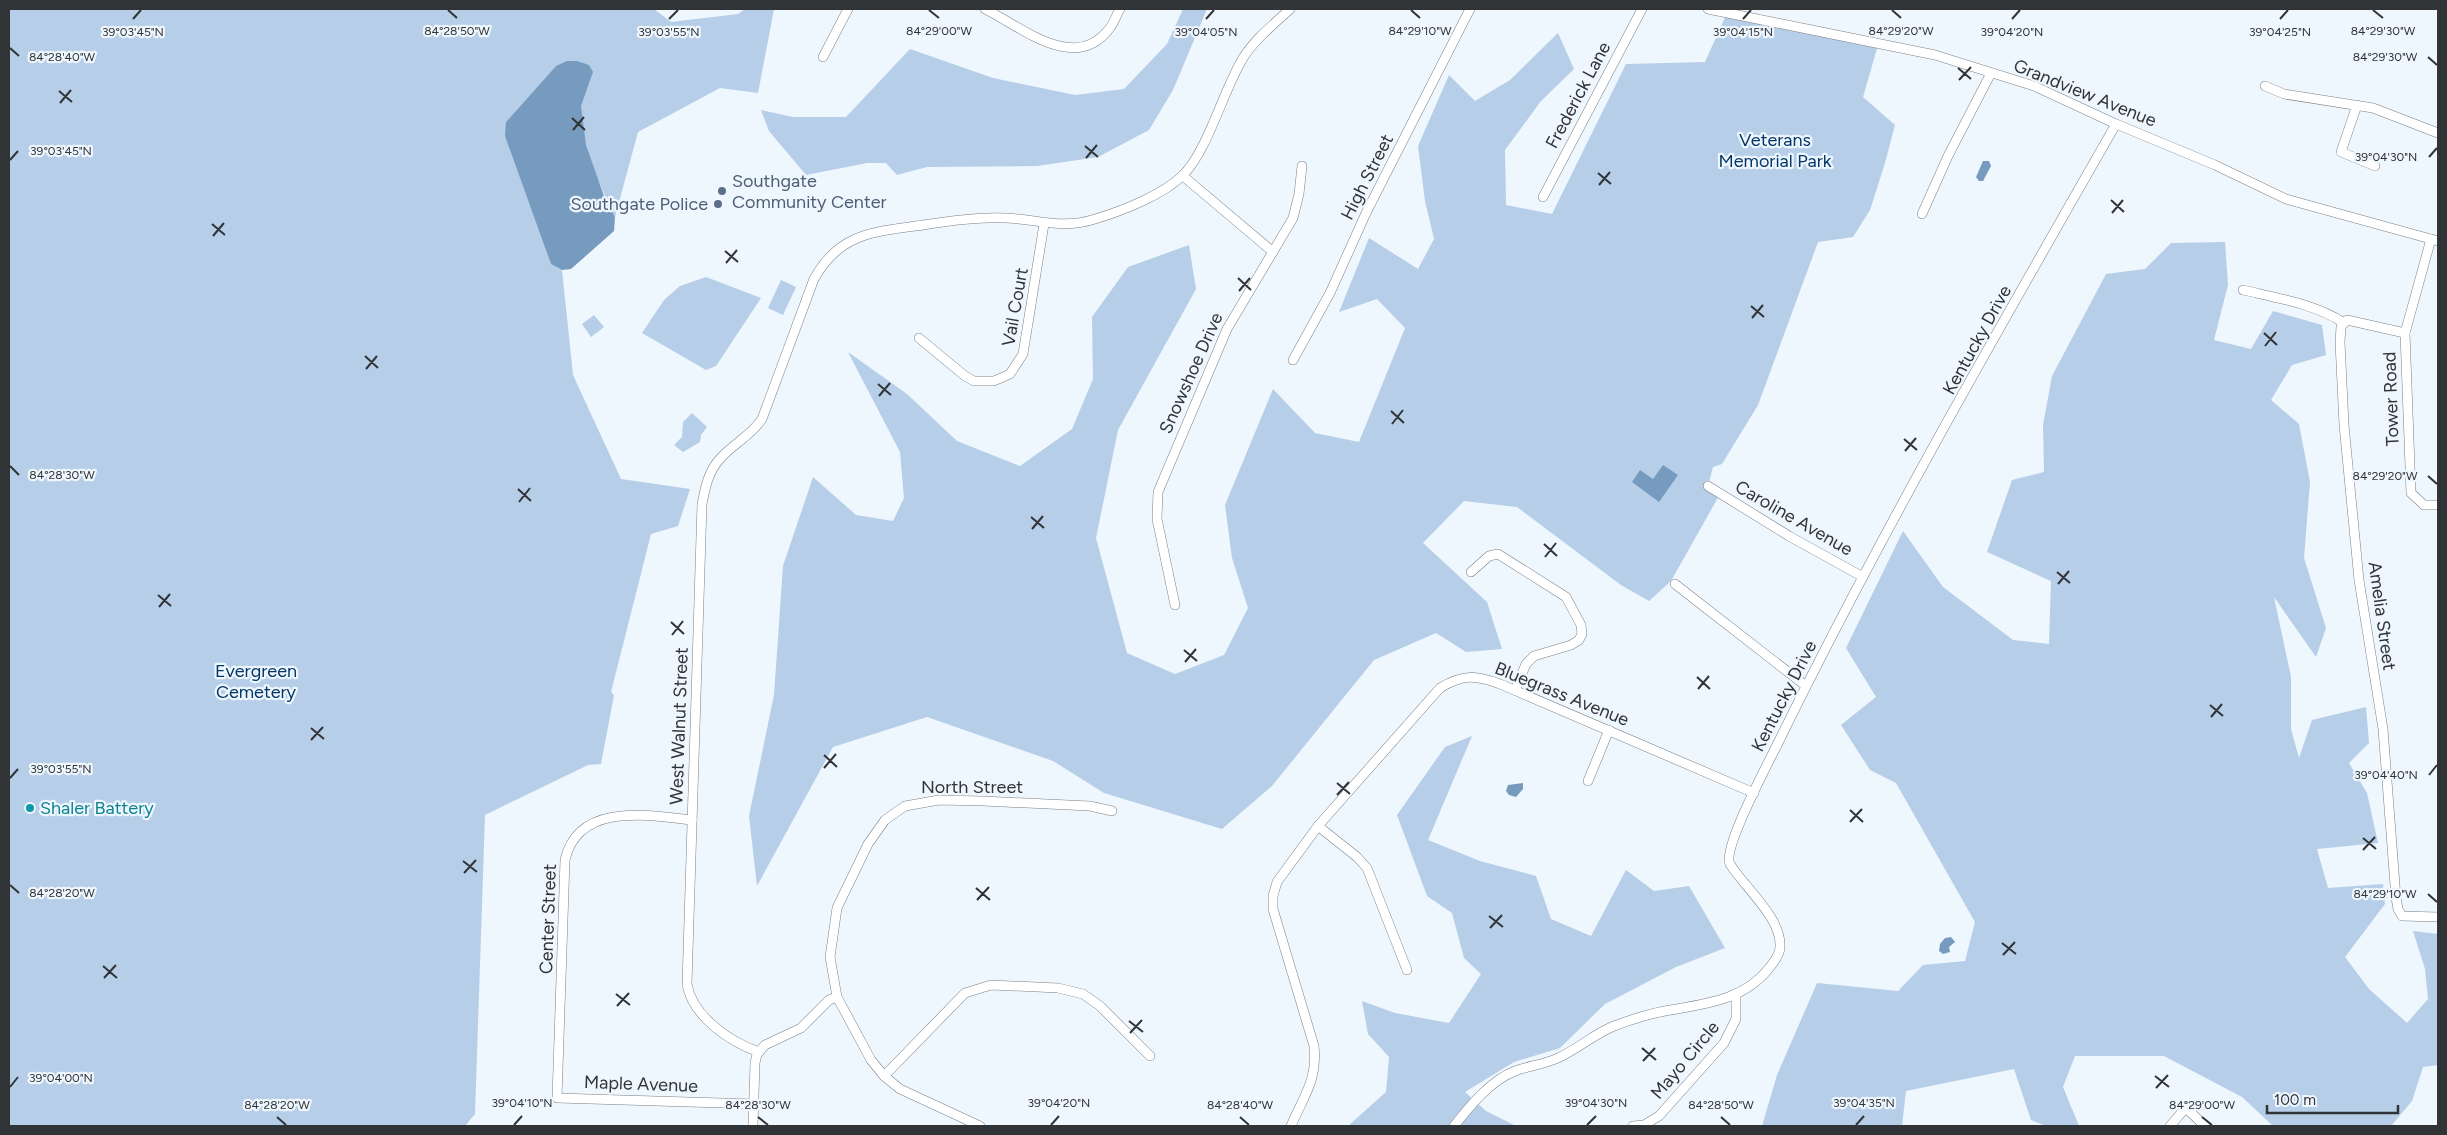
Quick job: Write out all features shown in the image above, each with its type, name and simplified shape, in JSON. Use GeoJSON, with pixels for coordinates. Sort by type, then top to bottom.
{"type":"FeatureCollection","features":[{"type":"Feature","properties":{"kind":"street"},"geometry":{"type":"LineString","coordinates":[[823,57],[848,9]]}},
{"type":"Feature","properties":{"kind":"street"},"geometry":{"type":"LineString","coordinates":[[985,9],[1039,39],[1061,47],[1079,48],[1095,43],[1109,29],[1120,9]]}},
{"type":"Feature","properties":{"kind":"street"},"geometry":{"type":"LineString","coordinates":[[1273,252],[1182,176],[1204,144],[1243,58],[1260,37],[1290,9]]}},
{"type":"Feature","properties":{"kind":"street","name":"High Street"},"geometry":{"type":"LineString","coordinates":[[1292,360],[1330,294],[1366,213],[1470,9]]}},
{"type":"Feature","properties":{"kind":"street","name":"Frederick Lane"},"geometry":{"type":"LineString","coordinates":[[1543,197],[1642,9]]}},
{"type":"Feature","properties":{"kind":"street","name":"Grandview Avenue"},"geometry":{"type":"LineString","coordinates":[[1708,9],[1935,55],[2034,86],[2116,124],[2215,165],[2286,199],[2435,240]]}},
{"type":"Feature","properties":{"kind":"street"},"geometry":{"type":"LineString","coordinates":[[1922,214],[1948,156],[1991,73]]}},
{"type":"Feature","properties":{"kind":"street"},"geometry":{"type":"LineString","coordinates":[[2265,86],[2284,94],[2373,108],[2438,133]]}},
{"type":"Feature","properties":{"kind":"street"},"geometry":{"type":"LineString","coordinates":[[2357,105],[2342,152],[2375,166]]}},
{"type":"Feature","properties":{"kind":"street","name":"Kentucky Drive"},"geometry":{"type":"LineString","coordinates":[[1454,1126],[1469,1108],[1501,1078],[1514,1071],[1558,1058],[1593,1035],[1616,1026],[1652,1014],[1698,1006],[1736,995],[1763,976],[1777,958],[1780,947],[1778,934],[1765,909],[1728,860],[1730,848],[1754,793],[1806,686],[1863,576],[2116,124]]}},
{"type":"Feature","properties":{"kind":"street","name":"Snowshoe Drive"},"geometry":{"type":"LineString","coordinates":[[1175,605],[1157,519],[1158,492],[1164,473],[1227,329],[1293,218],[1299,194],[1302,166]]}},
{"type":"Feature","properties":{"kind":"street","name":"West Walnut Street"},"geometry":{"type":"LineString","coordinates":[[759,1052],[735,1040],[705,1017],[696,1008],[688,989],[702,504],[707,481],[719,460],[748,437],[762,419],[798,320],[819,269],[836,251],[857,237],[886,229],[974,218],[1014,219],[1044,224],[1070,224],[1096,219],[1135,204],[1182,176]]}},
{"type":"Feature","properties":{"kind":"street","name":"Vail Court"},"geometry":{"type":"LineString","coordinates":[[919,338],[965,376],[974,381],[986,382],[1010,374],[1023,354],[1044,224]]}},
{"type":"Feature","properties":{"kind":"street","name":"Tower Road"},"geometry":{"type":"LineString","coordinates":[[2435,240],[2405,332],[2412,493],[2424,504],[2438,504]]}},
{"type":"Feature","properties":{"kind":"street"},"geometry":{"type":"LineString","coordinates":[[2244,290],[2284,299],[2332,315],[2344,323],[2347,320],[2405,332]]}},
{"type":"Feature","properties":{"kind":"street","name":"Amelia Street"},"geometry":{"type":"LineString","coordinates":[[2344,323],[2341,328],[2340,342],[2347,459],[2366,631],[2383,729],[2396,898],[2402,916],[2438,917]]}},
{"type":"Feature","properties":{"kind":"street","name":"Caroline Avenue"},"geometry":{"type":"LineString","coordinates":[[1708,486],[1789,536],[1863,576]]}},
{"type":"Feature","properties":{"kind":"street"},"geometry":{"type":"LineString","coordinates":[[1471,572],[1489,556],[1498,554],[1566,597],[1582,625],[1582,634],[1579,640],[1571,645],[1534,656],[1526,664],[1515,690]]}},
{"type":"Feature","properties":{"kind":"street"},"geometry":{"type":"LineString","coordinates":[[1675,584],[1806,686]]}},
{"type":"Feature","properties":{"kind":"street","name":"Bluegrass Avenue"},"geometry":{"type":"LineString","coordinates":[[1291,1126],[1311,1084],[1316,1059],[1314,1046],[1273,909],[1273,896],[1277,882],[1318,826],[1378,755],[1440,688],[1455,680],[1468,677],[1487,679],[1754,793]]}},
{"type":"Feature","properties":{"kind":"street"},"geometry":{"type":"LineString","coordinates":[[1588,781],[1609,730]]}},
{"type":"Feature","properties":{"kind":"street","name":"North Street"},"geometry":{"type":"LineString","coordinates":[[980,1126],[908,1093],[884,1076],[868,1055],[837,997],[830,957],[837,908],[868,844],[879,827],[898,810],[914,803],[947,800],[1090,806],[1112,811]]}},
{"type":"Feature","properties":{"kind":"street","name":"Center Street"},"geometry":{"type":"LineString","coordinates":[[557,1098],[564,874],[565,860],[570,846],[586,826],[604,818],[624,816],[692,820]]}},
{"type":"Feature","properties":{"kind":"street"},"geometry":{"type":"LineString","coordinates":[[1318,826],[1357,857],[1367,868],[1407,970]]}},
{"type":"Feature","properties":{"kind":"street"},"geometry":{"type":"LineString","coordinates":[[884,1076],[965,994],[991,985],[1058,988],[1083,994],[1100,1006],[1150,1056]]}},
{"type":"Feature","properties":{"kind":"street","name":"Mayo Circle"},"geometry":{"type":"LineString","coordinates":[[1633,1126],[1644,1125],[1659,1116],[1724,1043],[1736,1019],[1736,995]]}},
{"type":"Feature","properties":{"kind":"street"},"geometry":{"type":"LineString","coordinates":[[753,1126],[755,1063],[759,1052],[768,1043],[801,1028],[829,1000],[837,997]]}},
{"type":"Feature","properties":{"kind":"street","name":"Maple Avenue"},"geometry":{"type":"LineString","coordinates":[[557,1098],[755,1104]]}},
{"type":"Feature","properties":{"kind":"street"},"geometry":{"type":"LineString","coordinates":[[2170,1126],[2182,1112],[2187,1110],[2205,1126]]}},
{"type":"Feature","properties":{"kind":"green space","name":"Evergreen Cemetery"},"geometry":{"type":"Polygon","coordinates":[[[9,9],[654,9],[671,22],[738,14],[745,9],[774,9],[758,93],[720,88],[638,132],[615,217],[592,163],[583,134],[581,106],[583,96],[590,81],[556,66],[506,122],[551,264],[562,270],[573,375],[621,479],[690,489],[678,526],[651,534],[611,692],[614,695],[601,764],[588,765],[485,815],[475,1114],[465,1126],[9,1126],[9,9]]]}},
{"type":"Feature","properties":{"kind":"green space"},"geometry":{"type":"Polygon","coordinates":[[[1183,9],[1207,9],[1173,90],[1149,130],[1098,157],[1037,166],[927,167],[897,175],[886,163],[867,163],[806,175],[769,131],[761,110],[793,117],[846,117],[910,49],[993,78],[1075,95],[1124,89],[1167,44],[1183,9]]]}},
{"type":"Feature","properties":{"kind":"green space","name":"Veterans Memorial Park"},"geometry":{"type":"Polygon","coordinates":[[[1727,13],[1878,45],[1863,97],[1895,125],[1870,210],[1853,237],[1818,242],[1758,405],[1722,464],[1713,467],[1708,486],[1720,494],[1671,581],[1649,601],[1621,585],[1517,507],[1464,501],[1423,543],[1487,602],[1502,649],[1466,652],[1436,633],[1374,660],[1272,786],[1222,829],[1104,793],[1053,761],[927,717],[833,747],[757,886],[749,816],[774,695],[783,566],[813,477],[856,515],[893,521],[904,498],[900,452],[848,352],[907,394],[957,441],[1020,466],[1072,429],[1093,379],[1092,317],[1128,267],[1189,245],[1196,289],[1118,430],[1096,538],[1127,653],[1175,674],[1224,655],[1248,608],[1232,558],[1225,505],[1273,389],[1315,433],[1359,442],[1405,328],[1377,299],[1339,312],[1369,238],[1418,269],[1434,239],[1425,201],[1418,146],[1449,75],[1475,101],[1510,80],[1558,33],[1574,69],[1541,101],[1505,150],[1506,205],[1552,214],[1626,64],[1705,62],[1727,13]]]}},
{"type":"Feature","properties":{"kind":"green space"},"geometry":{"type":"Polygon","coordinates":[[[2225,242],[2228,285],[2214,340],[2251,349],[2273,311],[2322,325],[2326,355],[2292,365],[2271,400],[2299,424],[2310,482],[2304,558],[2326,628],[2316,657],[2274,597],[2291,677],[2291,729],[2299,758],[2312,720],[2366,707],[2369,743],[2349,763],[2367,793],[2378,843],[2317,849],[2328,888],[2383,884],[2385,904],[2345,957],[2369,989],[2407,1023],[2428,999],[2425,969],[2413,931],[2438,934],[2438,1065],[2423,1067],[2412,1101],[2391,1126],[2273,1126],[2242,1097],[2164,1056],[2075,1056],[2063,1087],[2079,1126],[2046,1126],[2031,1120],[2014,1069],[1906,1091],[1902,1126],[1762,1126],[1777,1075],[1817,983],[1898,991],[1923,965],[1965,961],[1975,922],[1896,783],[1870,770],[1841,725],[1876,697],[1846,648],[1903,531],[1943,587],[2013,640],[2049,644],[2051,581],[1987,552],[2012,480],[2044,472],[2043,425],[2052,376],[2106,274],[2145,269],[2171,243],[2225,242]]]}},
{"type":"Feature","properties":{"kind":"green space"},"geometry":{"type":"Polygon","coordinates":[[[706,277],[761,298],[716,366],[706,370],[642,333],[664,300],[680,286],[706,277]]]}},
{"type":"Feature","properties":{"kind":"green space"},"geometry":{"type":"Polygon","coordinates":[[[781,280],[796,287],[783,315],[768,308],[781,280]]]}},
{"type":"Feature","properties":{"kind":"green space"},"geometry":{"type":"Polygon","coordinates":[[[594,315],[604,327],[591,337],[582,324],[594,315]]]}},
{"type":"Feature","properties":{"kind":"green space"},"geometry":{"type":"Polygon","coordinates":[[[692,413],[707,427],[701,435],[700,442],[683,452],[674,445],[682,437],[683,422],[692,413]]]}},
{"type":"Feature","properties":{"kind":"green space"},"geometry":{"type":"Polygon","coordinates":[[[1472,736],[1428,840],[1480,861],[1536,876],[1551,919],[1591,936],[1626,870],[1654,891],[1689,886],[1725,948],[1676,967],[1605,1004],[1560,1048],[1514,1062],[1465,1092],[1486,1111],[1516,1126],[1348,1126],[1386,1092],[1389,1057],[1368,1034],[1362,1001],[1395,1013],[1449,1023],[1481,974],[1464,958],[1452,913],[1427,896],[1397,815],[1445,747],[1472,736]]]}},
{"type":"Feature","properties":{"kind":"shaded area"},"geometry":{"type":"Polygon","coordinates":[[[567,61],[577,61],[589,65],[593,72],[581,106],[586,145],[604,196],[615,217],[614,231],[571,269],[562,270],[551,264],[505,136],[506,122],[556,66],[567,61]]]}},
{"type":"Feature","properties":{"kind":"shaded area"},"geometry":{"type":"Polygon","coordinates":[[[1983,161],[1989,161],[1991,166],[1983,181],[1979,181],[1976,177],[1983,161]]]}},
{"type":"Feature","properties":{"kind":"shaded area"},"geometry":{"type":"Polygon","coordinates":[[[1663,465],[1678,475],[1659,502],[1632,482],[1640,470],[1653,479],[1663,465]]]}},
{"type":"Feature","properties":{"kind":"shaded area"},"geometry":{"type":"Polygon","coordinates":[[[1523,783],[1523,789],[1516,797],[1509,795],[1506,791],[1508,785],[1523,783]]]}},
{"type":"Feature","properties":{"kind":"shaded area"},"geometry":{"type":"Polygon","coordinates":[[[1951,937],[1955,942],[1949,947],[1950,952],[1943,954],[1939,951],[1940,944],[1945,938],[1951,937]]]}},
{"type":"Feature","properties":{"kind":"place","name":"Southgate Community Center"},"geometry":{"type":"Point","coordinates":[722,191]}},
{"type":"Feature","properties":{"kind":"place","name":"Southgate Police"},"geometry":{"type":"Point","coordinates":[718,204]}},
{"type":"Feature","properties":{"kind":"place","name":"Shaler Battery"},"geometry":{"type":"Point","coordinates":[30,808]}}]}
